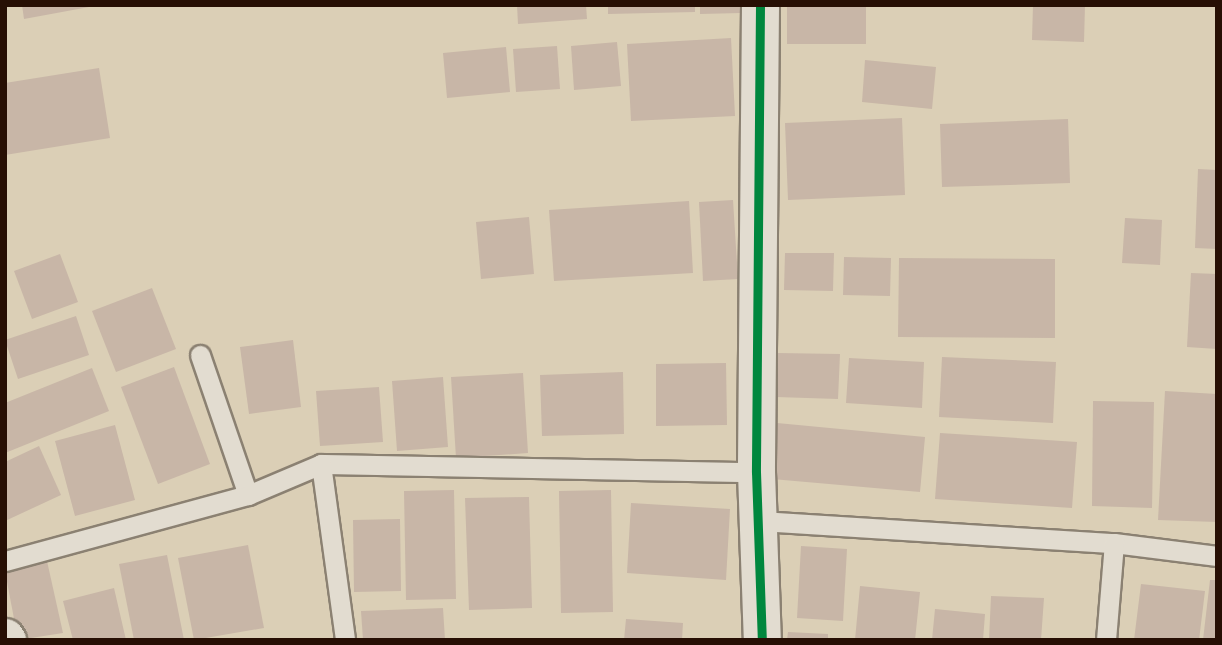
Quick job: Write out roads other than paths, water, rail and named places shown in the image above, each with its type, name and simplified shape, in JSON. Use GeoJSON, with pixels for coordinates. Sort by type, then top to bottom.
{"type":"FeatureCollection","features":[{"type":"Feature","properties":{"kind":"street"},"geometry":{"type":"LineString","coordinates":[[760,5],[756,472],[760,521],[762,640]]}},
{"type":"Feature","properties":{"kind":"lane"},"geometry":{"type":"LineString","coordinates":[[200,355],[248,495]]}},
{"type":"Feature","properties":{"kind":"lane"},"geometry":{"type":"LineString","coordinates":[[321,464],[345,640]]}},
{"type":"Feature","properties":{"kind":"lane"},"geometry":{"type":"LineString","coordinates":[[5,561],[248,495],[321,464],[756,472]]}},
{"type":"Feature","properties":{"kind":"lane"},"geometry":{"type":"LineString","coordinates":[[760,521],[1114,543],[1217,556]]}},
{"type":"Feature","properties":{"kind":"lane"},"geometry":{"type":"LineString","coordinates":[[1106,640],[1114,543]]}}]}
